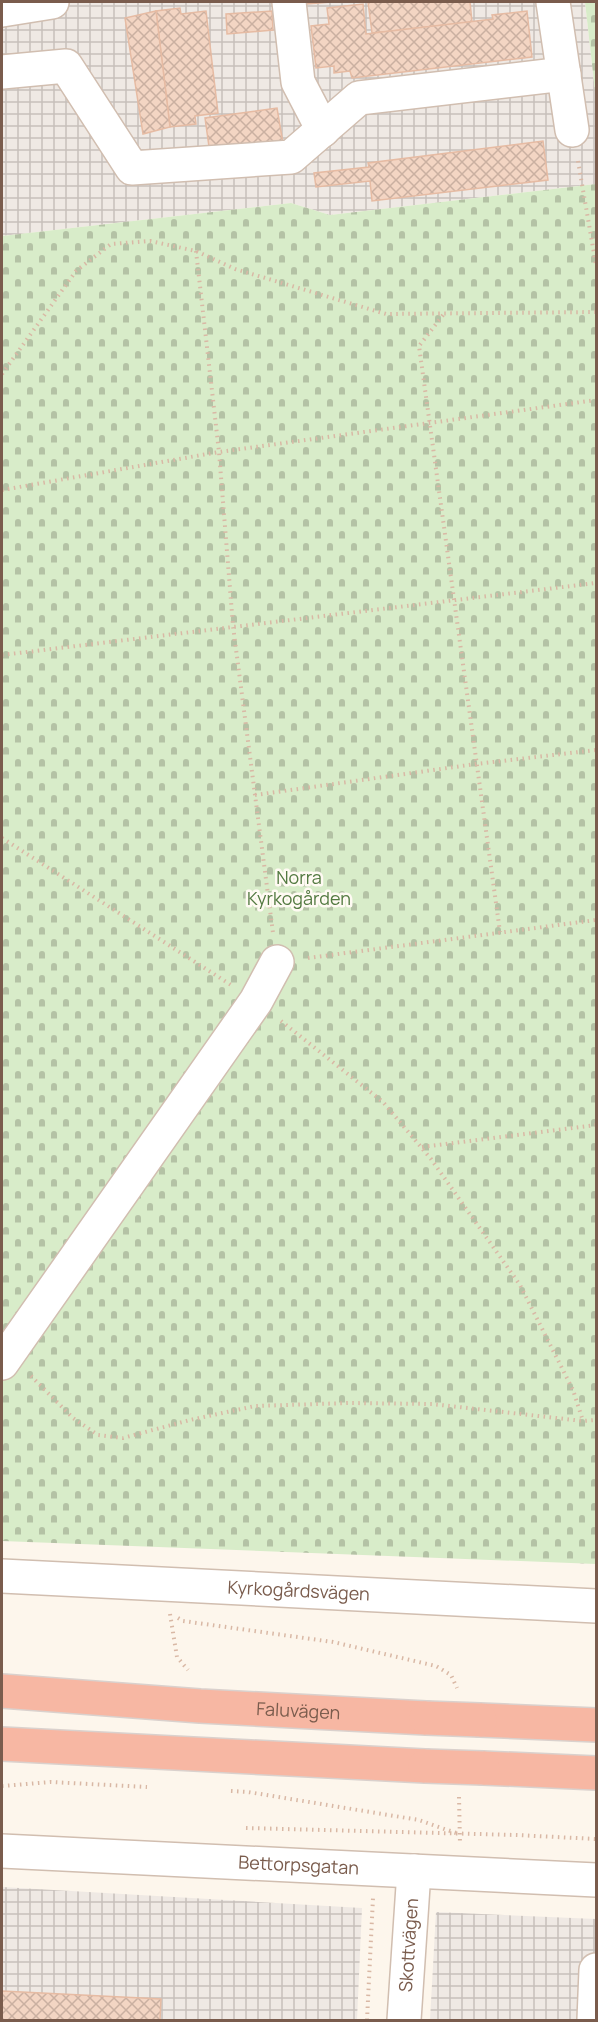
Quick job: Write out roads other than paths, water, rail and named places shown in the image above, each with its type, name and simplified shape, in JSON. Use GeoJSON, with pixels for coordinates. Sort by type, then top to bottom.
{"type":"FeatureCollection","features":[{"type":"Feature","properties":{"kind":"highway","name":"Faluvägen"},"geometry":{"type":"LineString","coordinates":[[2,1691],[200,1706],[597,1725]]}},
{"type":"Feature","properties":{"kind":"highway"},"geometry":{"type":"LineString","coordinates":[[2,1743],[597,1773]]}},
{"type":"Feature","properties":{"kind":"street"},"geometry":{"type":"LineString","coordinates":[[2,10],[52,2]]}},
{"type":"Feature","properties":{"kind":"street"},"geometry":{"type":"LineString","coordinates":[[289,2],[298,82],[323,130]]}},
{"type":"Feature","properties":{"kind":"street"},"geometry":{"type":"LineString","coordinates":[[553,2],[572,130]]}},
{"type":"Feature","properties":{"kind":"street"},"geometry":{"type":"LineString","coordinates":[[2,72],[66,66],[132,168],[291,157],[359,99],[564,74]]}},
{"type":"Feature","properties":{"kind":"street"},"geometry":{"type":"LineString","coordinates":[[4,1355],[256,1001],[277,962]]}},
{"type":"Feature","properties":{"kind":"street","name":"Kyrkogårdsvägen"},"geometry":{"type":"LineString","coordinates":[[2,1576],[597,1606]]}},
{"type":"Feature","properties":{"kind":"street","name":"Bettorpsgatan"},"geometry":{"type":"LineString","coordinates":[[2,1851],[597,1880]]}},
{"type":"Feature","properties":{"kind":"street","name":"Skottvägen"},"geometry":{"type":"LineString","coordinates":[[404,2020],[414,1871]]}},
{"type":"Feature","properties":{"kind":"street"},"geometry":{"type":"LineString","coordinates":[[594,2020],[597,1970]]}},
{"type":"Feature","properties":{"kind":"park label","name":"Norra Kyrkogården"},"geometry":{"type":"Point","coordinates":[299,888]}}]}
